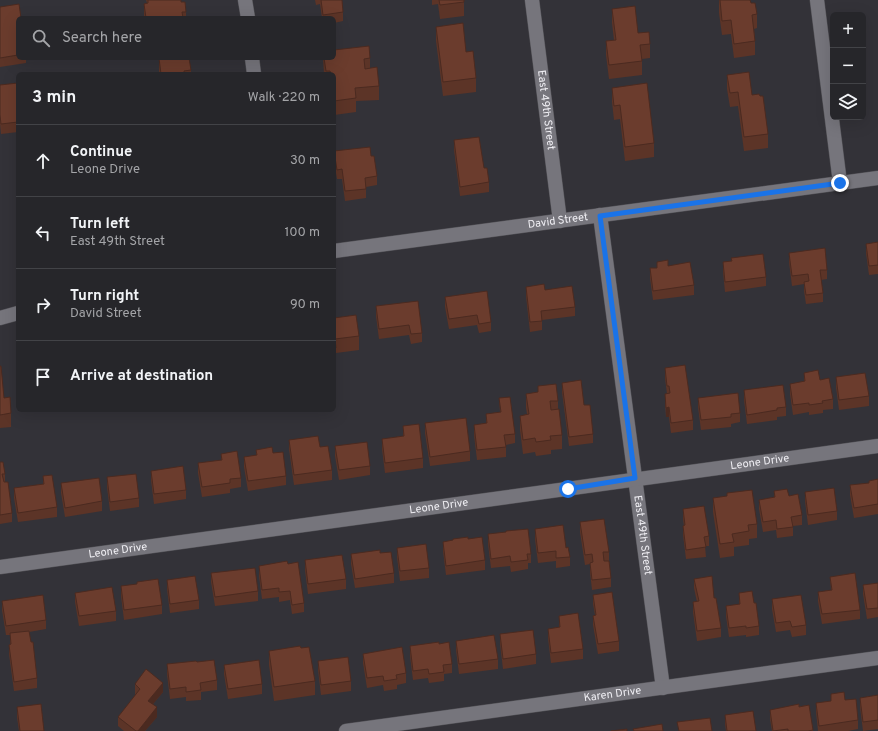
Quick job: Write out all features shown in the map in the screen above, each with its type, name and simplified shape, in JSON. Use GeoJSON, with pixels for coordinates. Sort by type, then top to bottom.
{"type":"FeatureCollection","features":[{"type":"Feature","properties":{"kind":"street"},"geometry":{"type":"LineString","coordinates":[[245,0],[248,16]]}},
{"type":"Feature","properties":{"kind":"street","name":"East 49th Street"},"geometry":{"type":"LineString","coordinates":[[532,0],[560,221]]}},
{"type":"Feature","properties":{"kind":"street"},"geometry":{"type":"LineString","coordinates":[[817,0],[840,183]]}},
{"type":"Feature","properties":{"kind":"street"},"geometry":{"type":"LineString","coordinates":[[252,60],[254,72]]}},
{"type":"Feature","properties":{"kind":"street","name":"David Street"},"geometry":{"type":"LineString","coordinates":[[336,251],[878,178]]}},
{"type":"Feature","properties":{"kind":"street","name":"East 49th Street"},"geometry":{"type":"LineString","coordinates":[[600,216],[663,688]]}},
{"type":"Feature","properties":{"kind":"street"},"geometry":{"type":"LineString","coordinates":[[0,318],[16,314]]}},
{"type":"Feature","properties":{"kind":"street","name":"Leone Drive"},"geometry":{"type":"LineString","coordinates":[[0,567],[553,491],[635,478],[878,446]]}},
{"type":"Feature","properties":{"kind":"street","name":"Karen Drive"},"geometry":{"type":"LineString","coordinates":[[346,731],[878,658]]}},
{"type":"Feature","properties":{"kind":"building"},"geometry":{"type":"Polygon","coordinates":[[[148,0],[181,0],[181,2],[185,2],[186,12],[182,12],[183,16],[146,16],[144,4],[148,3],[148,0]]]}},
{"type":"Feature","properties":{"kind":"building"},"geometry":{"type":"Polygon","coordinates":[[[321,0],[342,0],[343,12],[323,15],[321,0]]]}},
{"type":"Feature","properties":{"kind":"building"},"geometry":{"type":"Polygon","coordinates":[[[439,0],[464,0],[464,2],[440,5],[439,0]]]}},
{"type":"Feature","properties":{"kind":"building"},"geometry":{"type":"Polygon","coordinates":[[[720,0],[750,0],[751,3],[755,3],[757,14],[752,15],[755,41],[734,44],[731,20],[722,21],[720,0]]]}},
{"type":"Feature","properties":{"kind":"building"},"geometry":{"type":"Polygon","coordinates":[[[19,4],[21,16],[16,16],[16,55],[0,58],[0,7],[19,4]]]}},
{"type":"Feature","properties":{"kind":"building"},"geometry":{"type":"Polygon","coordinates":[[[635,6],[638,33],[649,32],[650,44],[640,45],[642,61],[609,65],[606,41],[616,40],[612,9],[635,6]]]}},
{"type":"Feature","properties":{"kind":"building"},"geometry":{"type":"Polygon","coordinates":[[[463,23],[466,52],[473,51],[476,78],[443,82],[436,27],[463,23]]]}},
{"type":"Feature","properties":{"kind":"building"},"geometry":{"type":"Polygon","coordinates":[[[369,46],[370,58],[364,59],[365,69],[377,67],[379,86],[355,88],[356,98],[336,101],[336,72],[326,71],[324,60],[336,60],[336,50],[369,46]]]}},
{"type":"Feature","properties":{"kind":"building"},"geometry":{"type":"Polygon","coordinates":[[[159,60],[189,60],[191,70],[184,72],[161,72],[159,60]]]}},
{"type":"Feature","properties":{"kind":"building"},"geometry":{"type":"Polygon","coordinates":[[[749,72],[752,95],[759,94],[760,96],[763,96],[768,134],[744,137],[738,92],[730,93],[727,75],[749,72]]]}},
{"type":"Feature","properties":{"kind":"building"},"geometry":{"type":"Polygon","coordinates":[[[16,83],[16,122],[1,124],[0,85],[16,83]]]}},
{"type":"Feature","properties":{"kind":"building"},"geometry":{"type":"Polygon","coordinates":[[[647,83],[654,143],[625,147],[620,105],[614,106],[612,88],[647,83]]]}},
{"type":"Feature","properties":{"kind":"building"},"geometry":{"type":"Polygon","coordinates":[[[479,137],[484,168],[487,168],[489,182],[460,187],[454,140],[479,137]]]}},
{"type":"Feature","properties":{"kind":"building"},"geometry":{"type":"Polygon","coordinates":[[[370,147],[371,156],[374,156],[377,176],[365,178],[366,189],[345,191],[342,169],[337,170],[336,151],[370,147]]]}},
{"type":"Feature","properties":{"kind":"building"},"geometry":{"type":"Polygon","coordinates":[[[878,242],[878,265],[869,266],[866,244],[878,242]]]}},
{"type":"Feature","properties":{"kind":"building"},"geometry":{"type":"Polygon","coordinates":[[[825,248],[827,270],[820,270],[823,293],[806,295],[804,282],[809,281],[808,274],[792,276],[789,253],[825,248]]]}},
{"type":"Feature","properties":{"kind":"building"},"geometry":{"type":"Polygon","coordinates":[[[763,254],[766,277],[725,282],[723,262],[732,261],[731,258],[763,254]]]}},
{"type":"Feature","properties":{"kind":"building"},"geometry":{"type":"Polygon","coordinates":[[[668,260],[668,266],[690,262],[694,285],[653,291],[650,268],[657,268],[657,262],[668,260]]]}},
{"type":"Feature","properties":{"kind":"building"},"geometry":{"type":"Polygon","coordinates":[[[544,284],[545,290],[572,286],[575,307],[541,311],[542,321],[530,322],[526,287],[544,284]]]}},
{"type":"Feature","properties":{"kind":"building"},"geometry":{"type":"Polygon","coordinates":[[[487,291],[491,322],[479,324],[477,315],[449,319],[445,297],[487,291]]]}},
{"type":"Feature","properties":{"kind":"building"},"geometry":{"type":"Polygon","coordinates":[[[418,301],[422,333],[411,334],[409,325],[379,329],[376,306],[418,301]]]}},
{"type":"Feature","properties":{"kind":"building"},"geometry":{"type":"Polygon","coordinates":[[[356,315],[359,336],[336,339],[336,318],[356,315]]]}},
{"type":"Feature","properties":{"kind":"building"},"geometry":{"type":"Polygon","coordinates":[[[685,365],[693,420],[671,423],[669,407],[666,408],[665,394],[670,393],[669,386],[667,386],[665,368],[685,365]]]}},
{"type":"Feature","properties":{"kind":"building"},"geometry":{"type":"Polygon","coordinates":[[[0,366],[4,398],[10,397],[11,413],[0,415],[0,366]]]}},
{"type":"Feature","properties":{"kind":"building"},"geometry":{"type":"Polygon","coordinates":[[[818,370],[820,380],[829,378],[833,399],[822,401],[823,403],[793,405],[790,384],[805,381],[804,373],[818,370]]]}},
{"type":"Feature","properties":{"kind":"building"},"geometry":{"type":"Polygon","coordinates":[[[865,373],[869,396],[839,400],[836,377],[865,373]]]}},
{"type":"Feature","properties":{"kind":"building"},"geometry":{"type":"Polygon","coordinates":[[[581,380],[584,405],[590,405],[593,434],[569,437],[562,383],[581,380]]]}},
{"type":"Feature","properties":{"kind":"building"},"geometry":{"type":"Polygon","coordinates":[[[556,384],[558,401],[550,401],[551,410],[559,409],[562,435],[550,436],[551,440],[536,442],[535,438],[523,440],[520,416],[529,414],[526,394],[538,392],[538,386],[556,384]]]}},
{"type":"Feature","properties":{"kind":"building"},"geometry":{"type":"Polygon","coordinates":[[[783,385],[786,407],[747,415],[744,390],[783,385]]]}},
{"type":"Feature","properties":{"kind":"building"},"geometry":{"type":"Polygon","coordinates":[[[738,393],[740,413],[731,414],[731,417],[701,420],[698,398],[738,393]]]}},
{"type":"Feature","properties":{"kind":"building"},"geometry":{"type":"Polygon","coordinates":[[[510,397],[515,434],[504,435],[506,447],[477,450],[474,425],[487,423],[486,414],[501,412],[499,398],[510,397]]]}},
{"type":"Feature","properties":{"kind":"building"},"geometry":{"type":"Polygon","coordinates":[[[466,418],[470,451],[430,457],[425,423],[466,418]]]}},
{"type":"Feature","properties":{"kind":"building"},"geometry":{"type":"Polygon","coordinates":[[[419,424],[423,458],[385,463],[382,439],[404,436],[403,426],[419,424]]]}},
{"type":"Feature","properties":{"kind":"building"},"geometry":{"type":"Polygon","coordinates":[[[318,436],[320,447],[328,446],[332,470],[294,475],[289,440],[318,436]]]}},
{"type":"Feature","properties":{"kind":"building"},"geometry":{"type":"Polygon","coordinates":[[[367,442],[370,466],[339,470],[335,446],[367,442]]]}},
{"type":"Feature","properties":{"kind":"building"},"geometry":{"type":"Polygon","coordinates":[[[272,447],[273,453],[283,452],[286,476],[248,481],[244,457],[257,455],[256,450],[272,447]]]}},
{"type":"Feature","properties":{"kind":"building"},"geometry":{"type":"Polygon","coordinates":[[[237,451],[241,478],[230,479],[230,483],[202,487],[198,463],[222,460],[221,454],[237,451]]]}},
{"type":"Feature","properties":{"kind":"building"},"geometry":{"type":"Polygon","coordinates":[[[0,462],[3,462],[5,474],[2,474],[4,482],[8,482],[12,513],[0,515],[0,462]]]}},
{"type":"Feature","properties":{"kind":"building"},"geometry":{"type":"Polygon","coordinates":[[[183,466],[186,490],[154,494],[151,471],[183,466]]]}},
{"type":"Feature","properties":{"kind":"building"},"geometry":{"type":"Polygon","coordinates":[[[136,474],[139,498],[110,502],[107,477],[136,474]]]}},
{"type":"Feature","properties":{"kind":"building"},"geometry":{"type":"Polygon","coordinates":[[[52,475],[57,507],[18,513],[14,488],[44,484],[43,476],[52,475]]]}},
{"type":"Feature","properties":{"kind":"building"},"geometry":{"type":"Polygon","coordinates":[[[99,478],[102,501],[65,508],[61,483],[99,478]]]}},
{"type":"Feature","properties":{"kind":"building"},"geometry":{"type":"Polygon","coordinates":[[[878,479],[878,504],[854,508],[850,485],[869,483],[869,481],[878,479]]]}},
{"type":"Feature","properties":{"kind":"building"},"geometry":{"type":"Polygon","coordinates":[[[834,488],[837,511],[808,515],[805,492],[834,488]]]}},
{"type":"Feature","properties":{"kind":"building"},"geometry":{"type":"Polygon","coordinates":[[[787,489],[789,496],[798,494],[802,515],[791,517],[793,527],[777,529],[776,520],[763,522],[759,500],[775,497],[774,491],[787,489]]]}},
{"type":"Feature","properties":{"kind":"building"},"geometry":{"type":"Polygon","coordinates":[[[752,490],[757,524],[748,525],[749,531],[732,534],[734,542],[720,544],[713,498],[727,496],[727,493],[752,490]]]}},
{"type":"Feature","properties":{"kind":"building"},"geometry":{"type":"Polygon","coordinates":[[[704,506],[709,536],[704,537],[706,547],[686,550],[683,526],[685,525],[683,509],[704,506]]]}},
{"type":"Feature","properties":{"kind":"building"},"geometry":{"type":"Polygon","coordinates":[[[604,519],[609,552],[603,552],[604,561],[609,561],[611,578],[592,580],[590,563],[593,562],[592,554],[585,555],[580,522],[604,519]]]}},
{"type":"Feature","properties":{"kind":"building"},"geometry":{"type":"Polygon","coordinates":[[[563,525],[566,548],[568,547],[570,557],[556,558],[556,551],[538,553],[535,529],[563,525]]]}},
{"type":"Feature","properties":{"kind":"building"},"geometry":{"type":"Polygon","coordinates":[[[528,529],[531,554],[527,554],[528,560],[511,562],[510,556],[491,559],[488,534],[528,529]]]}},
{"type":"Feature","properties":{"kind":"building"},"geometry":{"type":"Polygon","coordinates":[[[468,537],[468,539],[482,537],[485,560],[446,566],[443,542],[468,537]]]}},
{"type":"Feature","properties":{"kind":"building"},"geometry":{"type":"Polygon","coordinates":[[[426,544],[429,568],[400,571],[397,548],[426,544]]]}},
{"type":"Feature","properties":{"kind":"building"},"geometry":{"type":"Polygon","coordinates":[[[380,550],[380,553],[391,552],[394,573],[355,579],[351,554],[380,550]]]}},
{"type":"Feature","properties":{"kind":"building"},"geometry":{"type":"Polygon","coordinates":[[[342,555],[346,579],[308,584],[305,560],[342,555]]]}},
{"type":"Feature","properties":{"kind":"building"},"geometry":{"type":"Polygon","coordinates":[[[287,561],[288,564],[298,562],[304,603],[292,605],[290,591],[279,592],[279,588],[262,590],[259,566],[287,561]]]}},
{"type":"Feature","properties":{"kind":"building"},"geometry":{"type":"Polygon","coordinates":[[[255,568],[258,591],[215,597],[211,573],[255,568]]]}},
{"type":"Feature","properties":{"kind":"building"},"geometry":{"type":"Polygon","coordinates":[[[855,573],[860,610],[822,614],[818,592],[832,590],[830,577],[855,573]]]}},
{"type":"Feature","properties":{"kind":"building"},"geometry":{"type":"Polygon","coordinates":[[[195,576],[199,600],[170,604],[167,580],[195,576]]]}},
{"type":"Feature","properties":{"kind":"building"},"geometry":{"type":"Polygon","coordinates":[[[712,576],[714,598],[716,598],[721,628],[697,631],[693,602],[699,601],[694,579],[712,576]]]}},
{"type":"Feature","properties":{"kind":"building"},"geometry":{"type":"Polygon","coordinates":[[[158,579],[162,605],[124,610],[121,586],[158,579]]]}},
{"type":"Feature","properties":{"kind":"building"},"geometry":{"type":"Polygon","coordinates":[[[878,583],[878,608],[867,609],[863,585],[878,583]]]}},
{"type":"Feature","properties":{"kind":"building"},"geometry":{"type":"Polygon","coordinates":[[[112,587],[116,611],[79,616],[75,593],[112,587]]]}},
{"type":"Feature","properties":{"kind":"building"},"geometry":{"type":"Polygon","coordinates":[[[752,591],[754,603],[756,603],[759,626],[729,628],[726,606],[740,604],[739,593],[752,591]]]}},
{"type":"Feature","properties":{"kind":"building"},"geometry":{"type":"Polygon","coordinates":[[[612,592],[619,641],[598,644],[593,616],[596,615],[593,595],[612,592]]]}},
{"type":"Feature","properties":{"kind":"building"},"geometry":{"type":"Polygon","coordinates":[[[43,595],[46,620],[6,626],[2,601],[43,595]]]}},
{"type":"Feature","properties":{"kind":"building"},"geometry":{"type":"Polygon","coordinates":[[[801,595],[806,625],[792,627],[790,621],[776,623],[772,599],[801,595]]]}},
{"type":"Feature","properties":{"kind":"building"},"geometry":{"type":"Polygon","coordinates":[[[578,613],[583,649],[551,653],[548,629],[560,627],[559,616],[578,613]]]}},
{"type":"Feature","properties":{"kind":"building"},"geometry":{"type":"Polygon","coordinates":[[[533,630],[536,654],[503,659],[500,634],[533,630]]]}},
{"type":"Feature","properties":{"kind":"building"},"geometry":{"type":"Polygon","coordinates":[[[29,631],[31,642],[33,642],[37,678],[14,682],[9,645],[11,644],[10,633],[29,631]]]}},
{"type":"Feature","properties":{"kind":"building"},"geometry":{"type":"Polygon","coordinates":[[[494,635],[498,659],[459,664],[456,641],[494,635]]]}},
{"type":"Feature","properties":{"kind":"building"},"geometry":{"type":"Polygon","coordinates":[[[439,642],[439,644],[449,642],[452,664],[443,665],[444,672],[429,674],[428,669],[413,671],[410,646],[439,642]]]}},
{"type":"Feature","properties":{"kind":"building"},"geometry":{"type":"Polygon","coordinates":[[[300,646],[301,648],[309,647],[315,681],[274,687],[269,651],[300,646]]]}},
{"type":"Feature","properties":{"kind":"building"},"geometry":{"type":"Polygon","coordinates":[[[402,647],[406,673],[396,675],[397,679],[384,681],[383,676],[367,678],[363,654],[402,647]]]}},
{"type":"Feature","properties":{"kind":"building"},"geometry":{"type":"Polygon","coordinates":[[[348,657],[351,681],[321,685],[318,661],[348,657]]]}},
{"type":"Feature","properties":{"kind":"building"},"geometry":{"type":"Polygon","coordinates":[[[214,660],[217,680],[200,683],[201,690],[186,692],[186,687],[170,689],[167,664],[214,660]]]}},
{"type":"Feature","properties":{"kind":"building"},"geometry":{"type":"Polygon","coordinates":[[[259,660],[262,684],[228,689],[224,665],[259,660]]]}},
{"type":"Feature","properties":{"kind":"building"},"geometry":{"type":"Polygon","coordinates":[[[146,669],[163,683],[148,701],[157,707],[138,731],[136,731],[118,717],[140,689],[135,684],[146,669]]]}},
{"type":"Feature","properties":{"kind":"building"},"geometry":{"type":"Polygon","coordinates":[[[844,692],[845,700],[856,699],[858,720],[819,726],[816,703],[831,701],[831,694],[844,692]]]}},
{"type":"Feature","properties":{"kind":"building"},"geometry":{"type":"Polygon","coordinates":[[[878,695],[878,720],[863,722],[860,698],[878,695]]]}},
{"type":"Feature","properties":{"kind":"building"},"geometry":{"type":"Polygon","coordinates":[[[41,704],[44,731],[20,731],[17,707],[41,704]]]}},
{"type":"Feature","properties":{"kind":"building"},"geometry":{"type":"Polygon","coordinates":[[[799,704],[799,707],[809,705],[813,730],[788,731],[788,729],[773,731],[770,710],[799,704]]]}},
{"type":"Feature","properties":{"kind":"building"},"geometry":{"type":"Polygon","coordinates":[[[753,711],[756,731],[727,731],[725,715],[753,711]]]}},
{"type":"Feature","properties":{"kind":"building"},"geometry":{"type":"Polygon","coordinates":[[[710,718],[712,731],[679,731],[677,722],[710,718]]]}},
{"type":"Feature","properties":{"kind":"building"},"geometry":{"type":"Polygon","coordinates":[[[662,724],[663,731],[634,731],[633,729],[662,724]]]}},
{"type":"Feature","properties":{"kind":"building"},"geometry":{"type":"Polygon","coordinates":[[[627,729],[627,731],[611,731],[627,729]]]}},
{"type":"Feature","properties":{"kind":"route"},"geometry":{"type":"LineString","coordinates":[[568,489],[635,478],[600,216],[840,183]]}}]}
